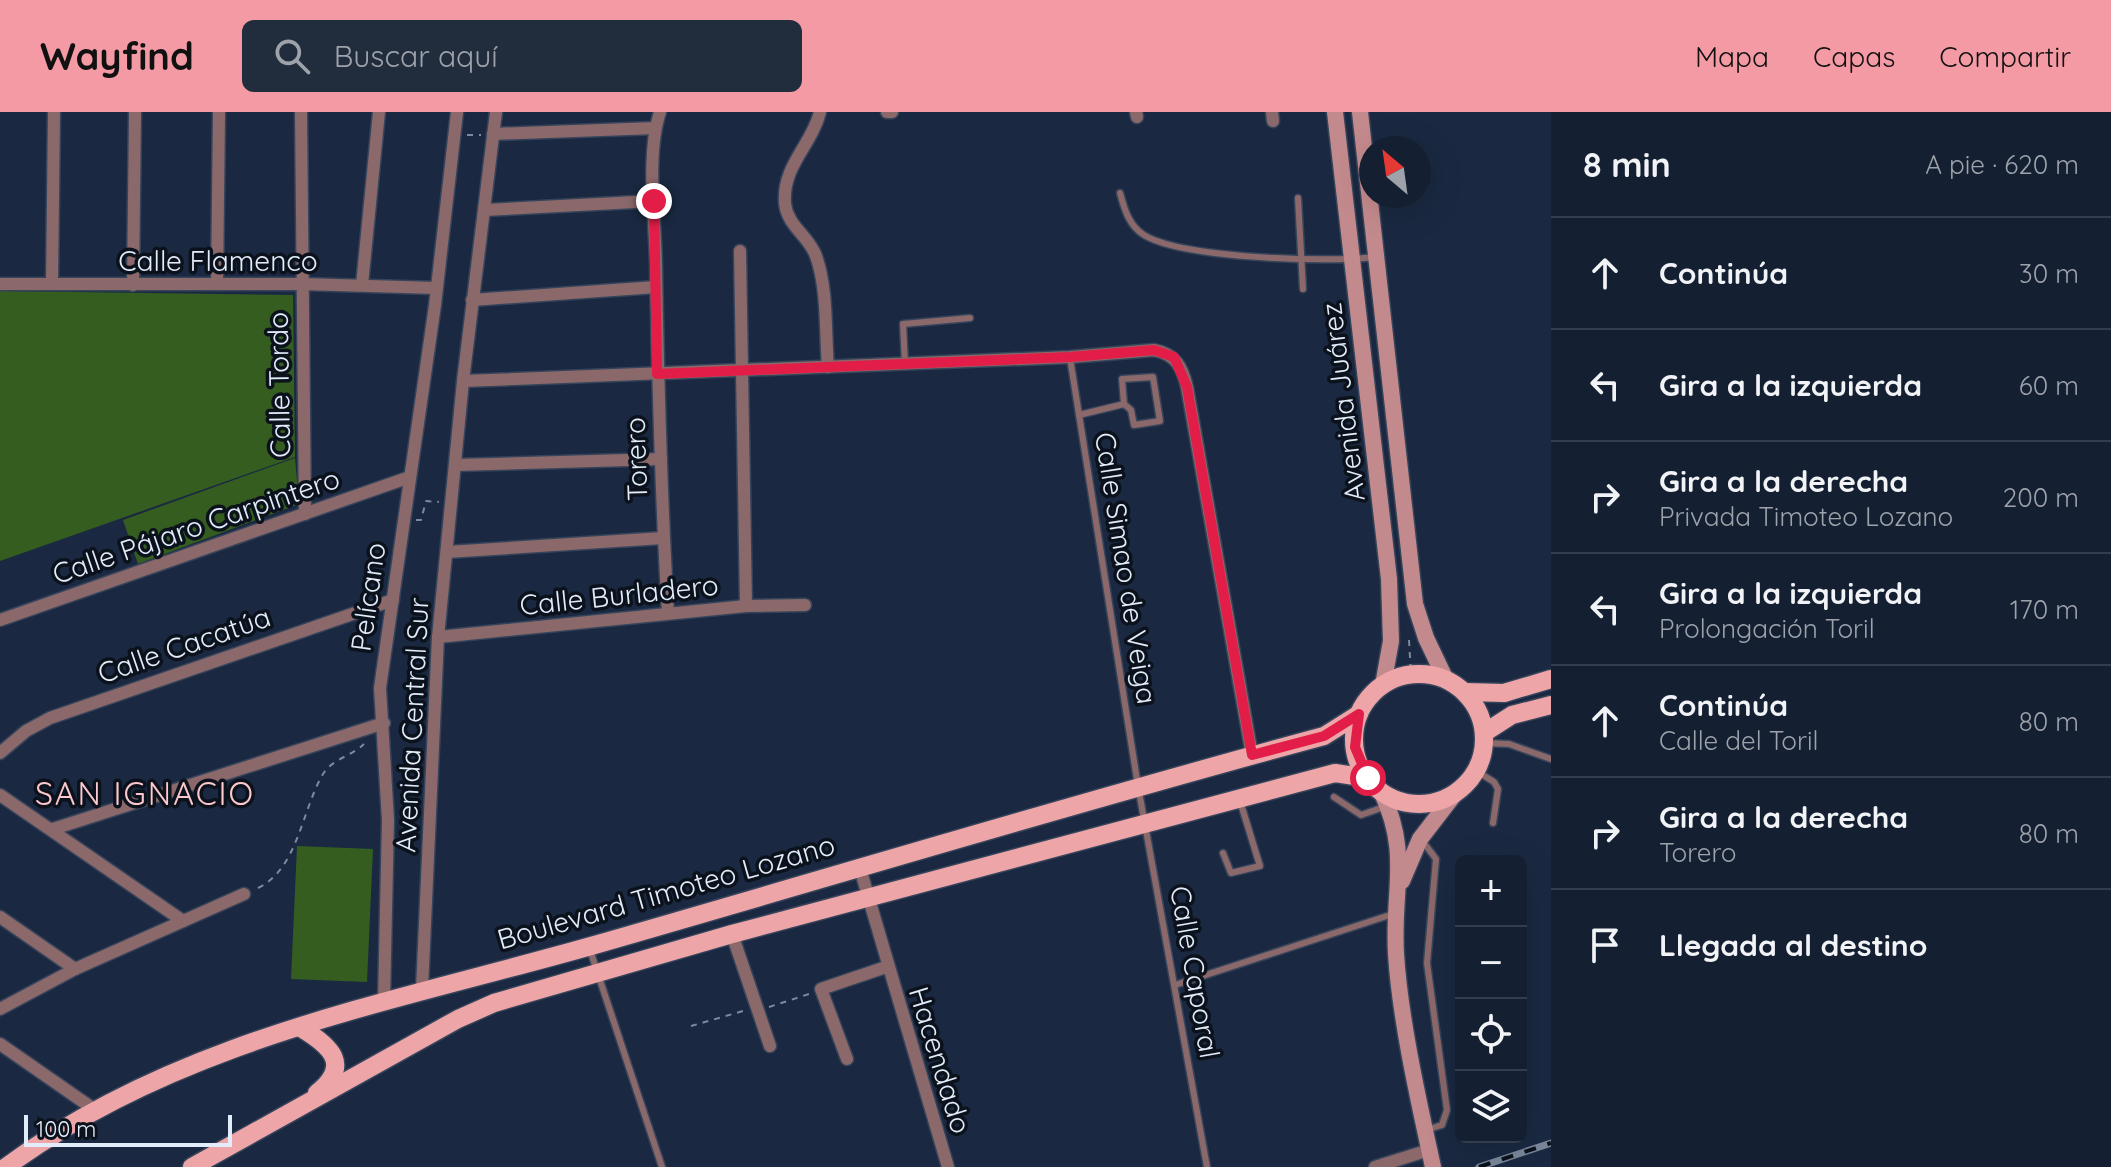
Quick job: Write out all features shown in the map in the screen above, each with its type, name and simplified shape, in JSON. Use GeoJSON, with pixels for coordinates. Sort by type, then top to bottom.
{"type":"FeatureCollection","features":[{"type":"Feature","properties":{"kind":"main road","name":"Avenida Juárez"},"geometry":{"type":"LineString","coordinates":[[1335,112],[1391,613],[1391,641],[1383,685]]}},
{"type":"Feature","properties":{"kind":"main road","name":"Avenida Juárez"},"geometry":{"type":"LineString","coordinates":[[1360,112],[1415,604],[1426,638],[1446,680]]}},
{"type":"Feature","properties":{"kind":"main road"},"geometry":{"type":"LineString","coordinates":[[1400,886],[1420,839],[1475,770],[1484,738],[1481,718],[1465,692],[1446,680],[1411,675],[1383,685],[1359,714],[1355,747],[1398,836],[1400,886],[1396,913],[1399,975],[1431,1158]]}},
{"type":"Feature","properties":{"kind":"main road"},"geometry":{"type":"LineString","coordinates":[[1465,692],[1504,693],[1551,679]]}},
{"type":"Feature","properties":{"kind":"main road"},"geometry":{"type":"LineString","coordinates":[[1484,738],[1512,715],[1551,705]]}},
{"type":"Feature","properties":{"kind":"main road","name":"Boulevard Timoteo Lozano"},"geometry":{"type":"LineString","coordinates":[[6,1167],[95,1110],[186,1065],[401,995],[589,946],[859,865],[1324,736],[1359,714]]}},
{"type":"Feature","properties":{"kind":"main road","name":"Boulevard Timoteo Lozano"},"geometry":{"type":"LineString","coordinates":[[192,1167],[458,1019],[494,1003],[867,897],[1335,773],[1379,792]]}},
{"type":"Feature","properties":{"kind":"main road"},"geometry":{"type":"LineString","coordinates":[[1379,792],[1395,799],[1427,803],[1457,791]]}},
{"type":"Feature","properties":{"kind":"main road"},"geometry":{"type":"LineString","coordinates":[[936,844],[945,876]]}},
{"type":"Feature","properties":{"kind":"main road"},"geometry":{"type":"LineString","coordinates":[[296,1109],[324,1086],[336,1066],[333,1053],[323,1040],[301,1028]]}},
{"type":"Feature","properties":{"kind":"street"},"geometry":{"type":"LineString","coordinates":[[52,284],[54,112]]}},
{"type":"Feature","properties":{"kind":"street"},"geometry":{"type":"LineString","coordinates":[[133,285],[135,112]]}},
{"type":"Feature","properties":{"kind":"street"},"geometry":{"type":"LineString","coordinates":[[217,284],[219,112]]}},
{"type":"Feature","properties":{"kind":"street","name":"Calle Tordo"},"geometry":{"type":"LineString","coordinates":[[301,112],[305,514]]}},
{"type":"Feature","properties":{"kind":"street"},"geometry":{"type":"LineString","coordinates":[[362,285],[379,112]]}},
{"type":"Feature","properties":{"kind":"street","name":"Pelícano"},"geometry":{"type":"LineString","coordinates":[[401,995],[380,688],[436,288],[457,112]]}},
{"type":"Feature","properties":{"kind":"street","name":"Avenida Central Sur"},"geometry":{"type":"LineString","coordinates":[[401,995],[463,381],[496,112]]}},
{"type":"Feature","properties":{"kind":"street","name":"Torero"},"geometry":{"type":"LineString","coordinates":[[660,112],[655,128],[654,201],[657,374],[668,613]]}},
{"type":"Feature","properties":{"kind":"street"},"geometry":{"type":"LineString","coordinates":[[820,112],[794,158],[785,202],[792,223],[816,254],[821,273],[828,367]]}},
{"type":"Feature","properties":{"kind":"street"},"geometry":{"type":"LineString","coordinates":[[493,134],[655,128]]}},
{"type":"Feature","properties":{"kind":"street"},"geometry":{"type":"LineString","coordinates":[[485,210],[654,201]]}},
{"type":"Feature","properties":{"kind":"street"},"geometry":{"type":"LineString","coordinates":[[740,251],[739,371],[746,606]]}},
{"type":"Feature","properties":{"kind":"street","name":"Calle Flamenco"},"geometry":{"type":"LineString","coordinates":[[0,284],[302,284],[436,288]]}},
{"type":"Feature","properties":{"kind":"street"},"geometry":{"type":"LineString","coordinates":[[472,300],[656,287]]}},
{"type":"Feature","properties":{"kind":"street"},"geometry":{"type":"LineString","coordinates":[[463,381],[1070,357],[1154,350],[1174,357],[1187,387],[1252,755]]}},
{"type":"Feature","properties":{"kind":"street"},"geometry":{"type":"LineString","coordinates":[[456,465],[661,459]]}},
{"type":"Feature","properties":{"kind":"street","name":"Calle Pájaro Carpintero"},"geometry":{"type":"LineString","coordinates":[[0,620],[407,478]]}},
{"type":"Feature","properties":{"kind":"street"},"geometry":{"type":"LineString","coordinates":[[447,552],[663,538]]}},
{"type":"Feature","properties":{"kind":"street","name":"Calle Cacatúa"},"geometry":{"type":"LineString","coordinates":[[0,753],[26,731],[64,712],[393,600]]}},
{"type":"Feature","properties":{"kind":"street","name":"Calle Burladero"},"geometry":{"type":"LineString","coordinates":[[438,637],[746,606],[805,605]]}},
{"type":"Feature","properties":{"kind":"street"},"geometry":{"type":"LineString","coordinates":[[53,829],[384,723]]}},
{"type":"Feature","properties":{"kind":"street"},"geometry":{"type":"LineString","coordinates":[[0,795],[183,921]]}},
{"type":"Feature","properties":{"kind":"street","name":"Hacendado"},"geometry":{"type":"LineString","coordinates":[[859,865],[886,967],[948,1167]]}},
{"type":"Feature","properties":{"kind":"street"},"geometry":{"type":"LineString","coordinates":[[0,1009],[75,969],[244,894]]}},
{"type":"Feature","properties":{"kind":"street"},"geometry":{"type":"LineString","coordinates":[[0,917],[75,969]]}},
{"type":"Feature","properties":{"kind":"street"},"geometry":{"type":"LineString","coordinates":[[732,934],[770,1046]]}},
{"type":"Feature","properties":{"kind":"street"},"geometry":{"type":"LineString","coordinates":[[847,1059],[821,989],[886,967]]}},
{"type":"Feature","properties":{"kind":"street"},"geometry":{"type":"LineString","coordinates":[[0,1044],[95,1110]]}},
{"type":"Feature","properties":{"kind":"street"},"geometry":{"type":"LineString","coordinates":[[1375,1167],[1431,1158]]}},
{"type":"Feature","properties":{"kind":"lane"},"geometry":{"type":"LineString","coordinates":[[1120,193],[1130,220],[1146,236],[1191,248],[1301,260],[1378,257]]}},
{"type":"Feature","properties":{"kind":"lane"},"geometry":{"type":"LineString","coordinates":[[1298,198],[1303,289]]}},
{"type":"Feature","properties":{"kind":"lane"},"geometry":{"type":"LineString","coordinates":[[905,364],[903,324],[970,318]]}},
{"type":"Feature","properties":{"kind":"lane","name":"Calle Simao de Veiga"},"geometry":{"type":"LineString","coordinates":[[1070,357],[1138,786]]}},
{"type":"Feature","properties":{"kind":"lane"},"geometry":{"type":"LineString","coordinates":[[1153,377],[1160,421],[1134,425],[1131,410],[1124,404],[1122,379],[1153,377]]}},
{"type":"Feature","properties":{"kind":"lane"},"geometry":{"type":"LineString","coordinates":[[1079,415],[1124,404]]}},
{"type":"Feature","properties":{"kind":"lane"},"geometry":{"type":"LineString","coordinates":[[1484,738],[1551,759]]}},
{"type":"Feature","properties":{"kind":"lane"},"geometry":{"type":"LineString","coordinates":[[1475,770],[1494,782],[1498,789],[1493,823]]}},
{"type":"Feature","properties":{"kind":"lane","name":"Calle Caporal"},"geometry":{"type":"LineString","coordinates":[[1138,786],[1207,1167]]}},
{"type":"Feature","properties":{"kind":"lane"},"geometry":{"type":"LineString","coordinates":[[1334,797],[1361,815],[1379,792]]}},
{"type":"Feature","properties":{"kind":"lane"},"geometry":{"type":"LineString","coordinates":[[1223,853],[1231,873],[1260,866],[1239,798]]}},
{"type":"Feature","properties":{"kind":"lane"},"geometry":{"type":"LineString","coordinates":[[1420,839],[1436,859],[1427,963],[1447,1110],[1442,1125],[1426,1130]]}},
{"type":"Feature","properties":{"kind":"lane"},"geometry":{"type":"LineString","coordinates":[[1175,985],[1396,913]]}},
{"type":"Feature","properties":{"kind":"lane"},"geometry":{"type":"LineString","coordinates":[[589,946],[662,1167]]}},
{"type":"Feature","properties":{"kind":"path"},"geometry":{"type":"LineString","coordinates":[[454,136],[493,134]]}},
{"type":"Feature","properties":{"kind":"path"},"geometry":{"type":"LineString","coordinates":[[403,519],[421,520],[426,501],[440,503],[444,486],[454,483]]}},
{"type":"Feature","properties":{"kind":"path"},"geometry":{"type":"LineString","coordinates":[[244,894],[264,885],[278,873],[324,773],[364,744]]}},
{"type":"Feature","properties":{"kind":"path"},"geometry":{"type":"LineString","coordinates":[[691,1026],[821,989]]}},
{"type":"Feature","properties":{"kind":"green space"},"geometry":{"type":"Polygon","coordinates":[[[0,291],[293,295],[295,457],[0,561],[0,291]]]}},
{"type":"Feature","properties":{"kind":"green space"},"geometry":{"type":"Polygon","coordinates":[[[295,458],[299,504],[138,564],[123,520],[295,458]]]}},
{"type":"Feature","properties":{"kind":"green space"},"geometry":{"type":"Polygon","coordinates":[[[297,846],[373,849],[367,982],[291,979],[297,846]]]}},
{"type":"Feature","properties":{"kind":"railway"},"geometry":{"type":"LineString","coordinates":[[1479,1167],[1551,1143]]}},
{"type":"Feature","properties":{"kind":"district","name":"SAN IGNACIO"},"geometry":{"type":"Point","coordinates":[145,794]}},
{"type":"Feature","properties":{"kind":"route"},"geometry":{"type":"LineString","coordinates":[[654,201],[657,374],[1070,357],[1154,350],[1174,357],[1184,374],[1187,387],[1252,755],[1324,736],[1359,714],[1355,747],[1359,764],[1368,778]]}}]}
